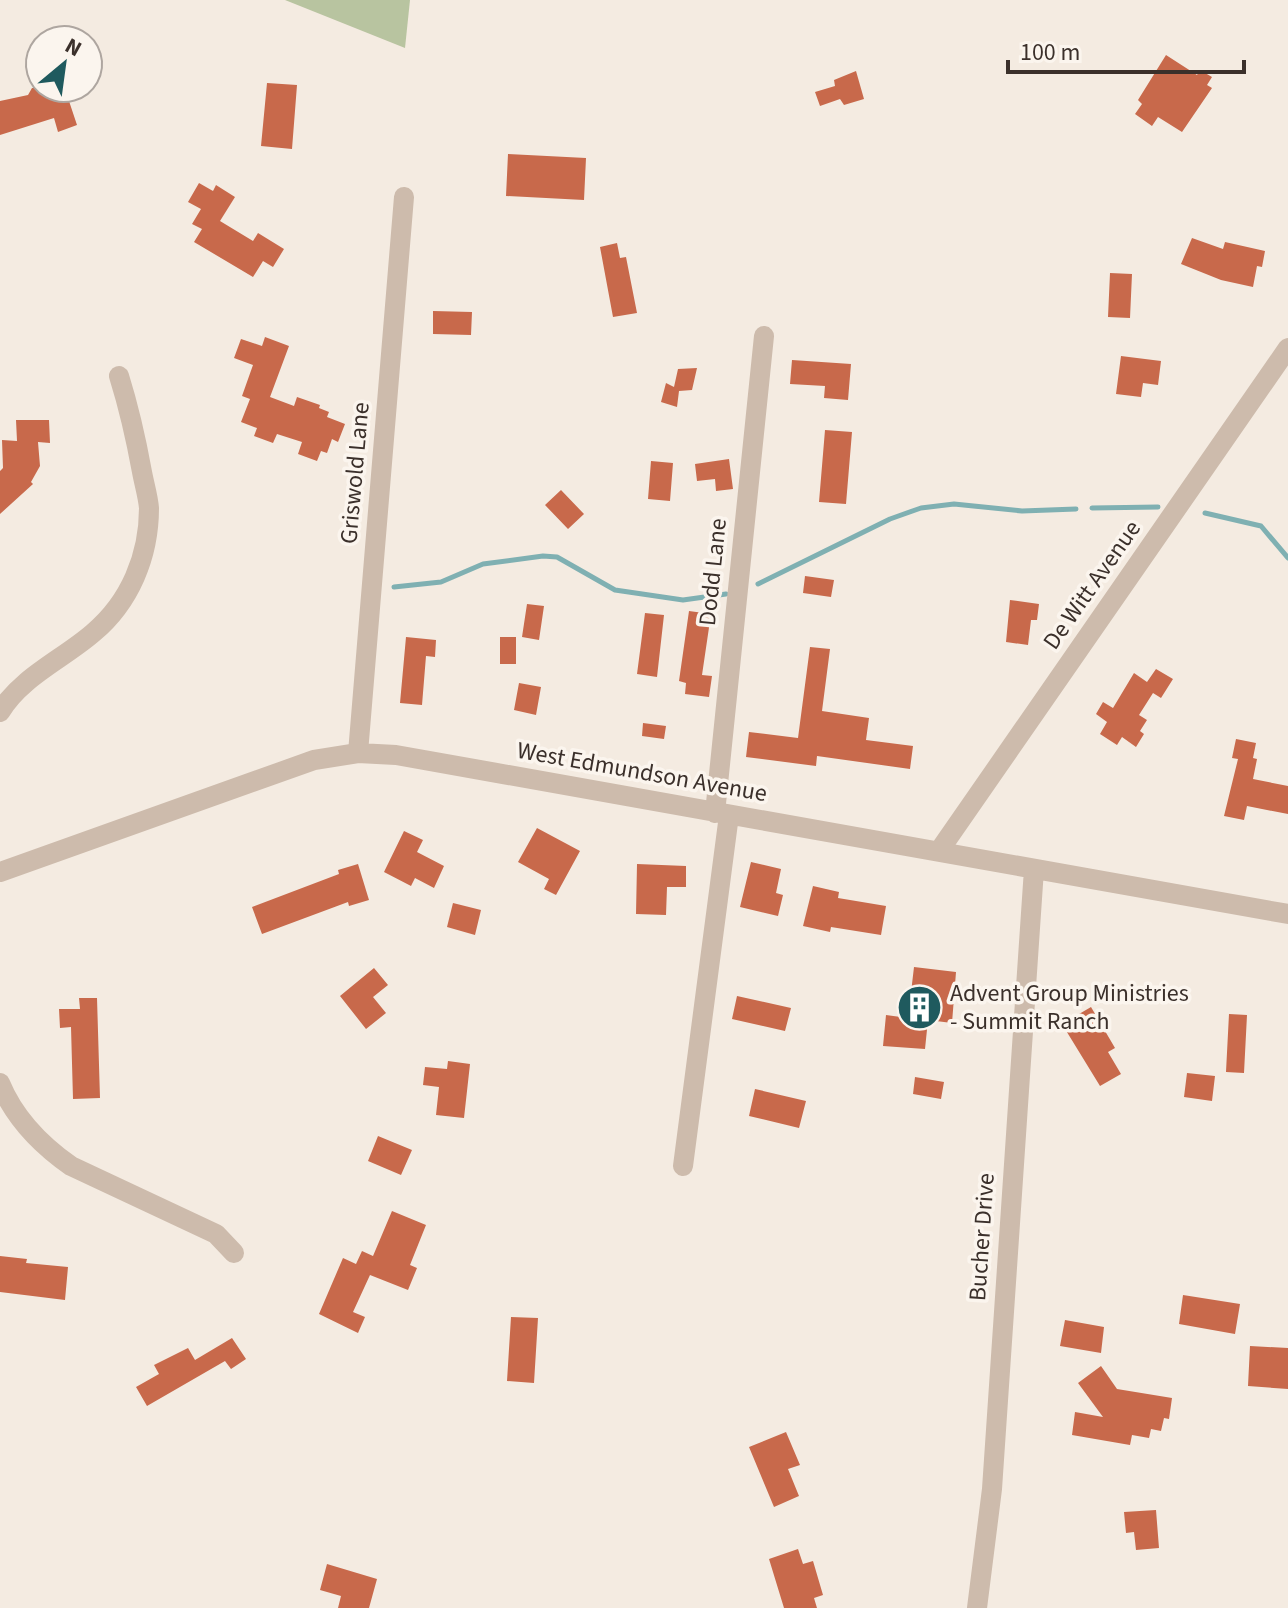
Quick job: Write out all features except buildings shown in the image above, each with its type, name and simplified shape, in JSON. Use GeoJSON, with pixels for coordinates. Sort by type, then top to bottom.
{"type":"FeatureCollection","features":[{"type":"Feature","properties":{"kind":"street","name":"Griswold Lane"},"geometry":{"type":"LineString","coordinates":[[358,753],[404,197]]}},
{"type":"Feature","properties":{"kind":"street","name":"Dodd Lane"},"geometry":{"type":"LineString","coordinates":[[683,1166],[722,814],[764,336]]}},
{"type":"Feature","properties":{"kind":"street","name":"De Witt Avenue"},"geometry":{"type":"LineString","coordinates":[[939,851],[1288,348]]}},
{"type":"Feature","properties":{"kind":"street"},"geometry":{"type":"LineString","coordinates":[[0,712],[6,702],[31,679],[95,632],[124,600],[138,572],[149,507],[131,413],[119,376]]}},
{"type":"Feature","properties":{"kind":"street","name":"West Edmundson Avenue"},"geometry":{"type":"LineString","coordinates":[[0,872],[314,760],[358,753],[396,755],[1288,914]]}},
{"type":"Feature","properties":{"kind":"street","name":"Bucher Drive"},"geometry":{"type":"LineString","coordinates":[[977,1608],[992,1489],[1034,869]]}},
{"type":"Feature","properties":{"kind":"street"},"geometry":{"type":"LineString","coordinates":[[0,1083],[26,1127],[52,1153],[71,1166],[216,1234],[234,1253]]}},
{"type":"Feature","properties":{"kind":"green space"},"geometry":{"type":"Polygon","coordinates":[[[285,0],[410,0],[405,48],[285,0]]]}},
{"type":"Feature","properties":{"kind":"waterway"},"geometry":{"type":"LineString","coordinates":[[758,584],[890,519],[921,508],[954,504],[1022,511],[1076,509]]}},
{"type":"Feature","properties":{"kind":"waterway"},"geometry":{"type":"LineString","coordinates":[[1092,508],[1158,507]]}},
{"type":"Feature","properties":{"kind":"waterway"},"geometry":{"type":"LineString","coordinates":[[1205,513],[1261,526],[1288,558]]}},
{"type":"Feature","properties":{"kind":"waterway"},"geometry":{"type":"LineString","coordinates":[[394,587],[441,582],[483,564],[543,556],[557,557],[615,590],[683,600],[726,594]]}},
{"type":"Feature","properties":{"kind":"place","name":"Advent Group Ministries - Summit Ranch"},"geometry":{"type":"Point","coordinates":[919,1007]}}]}
